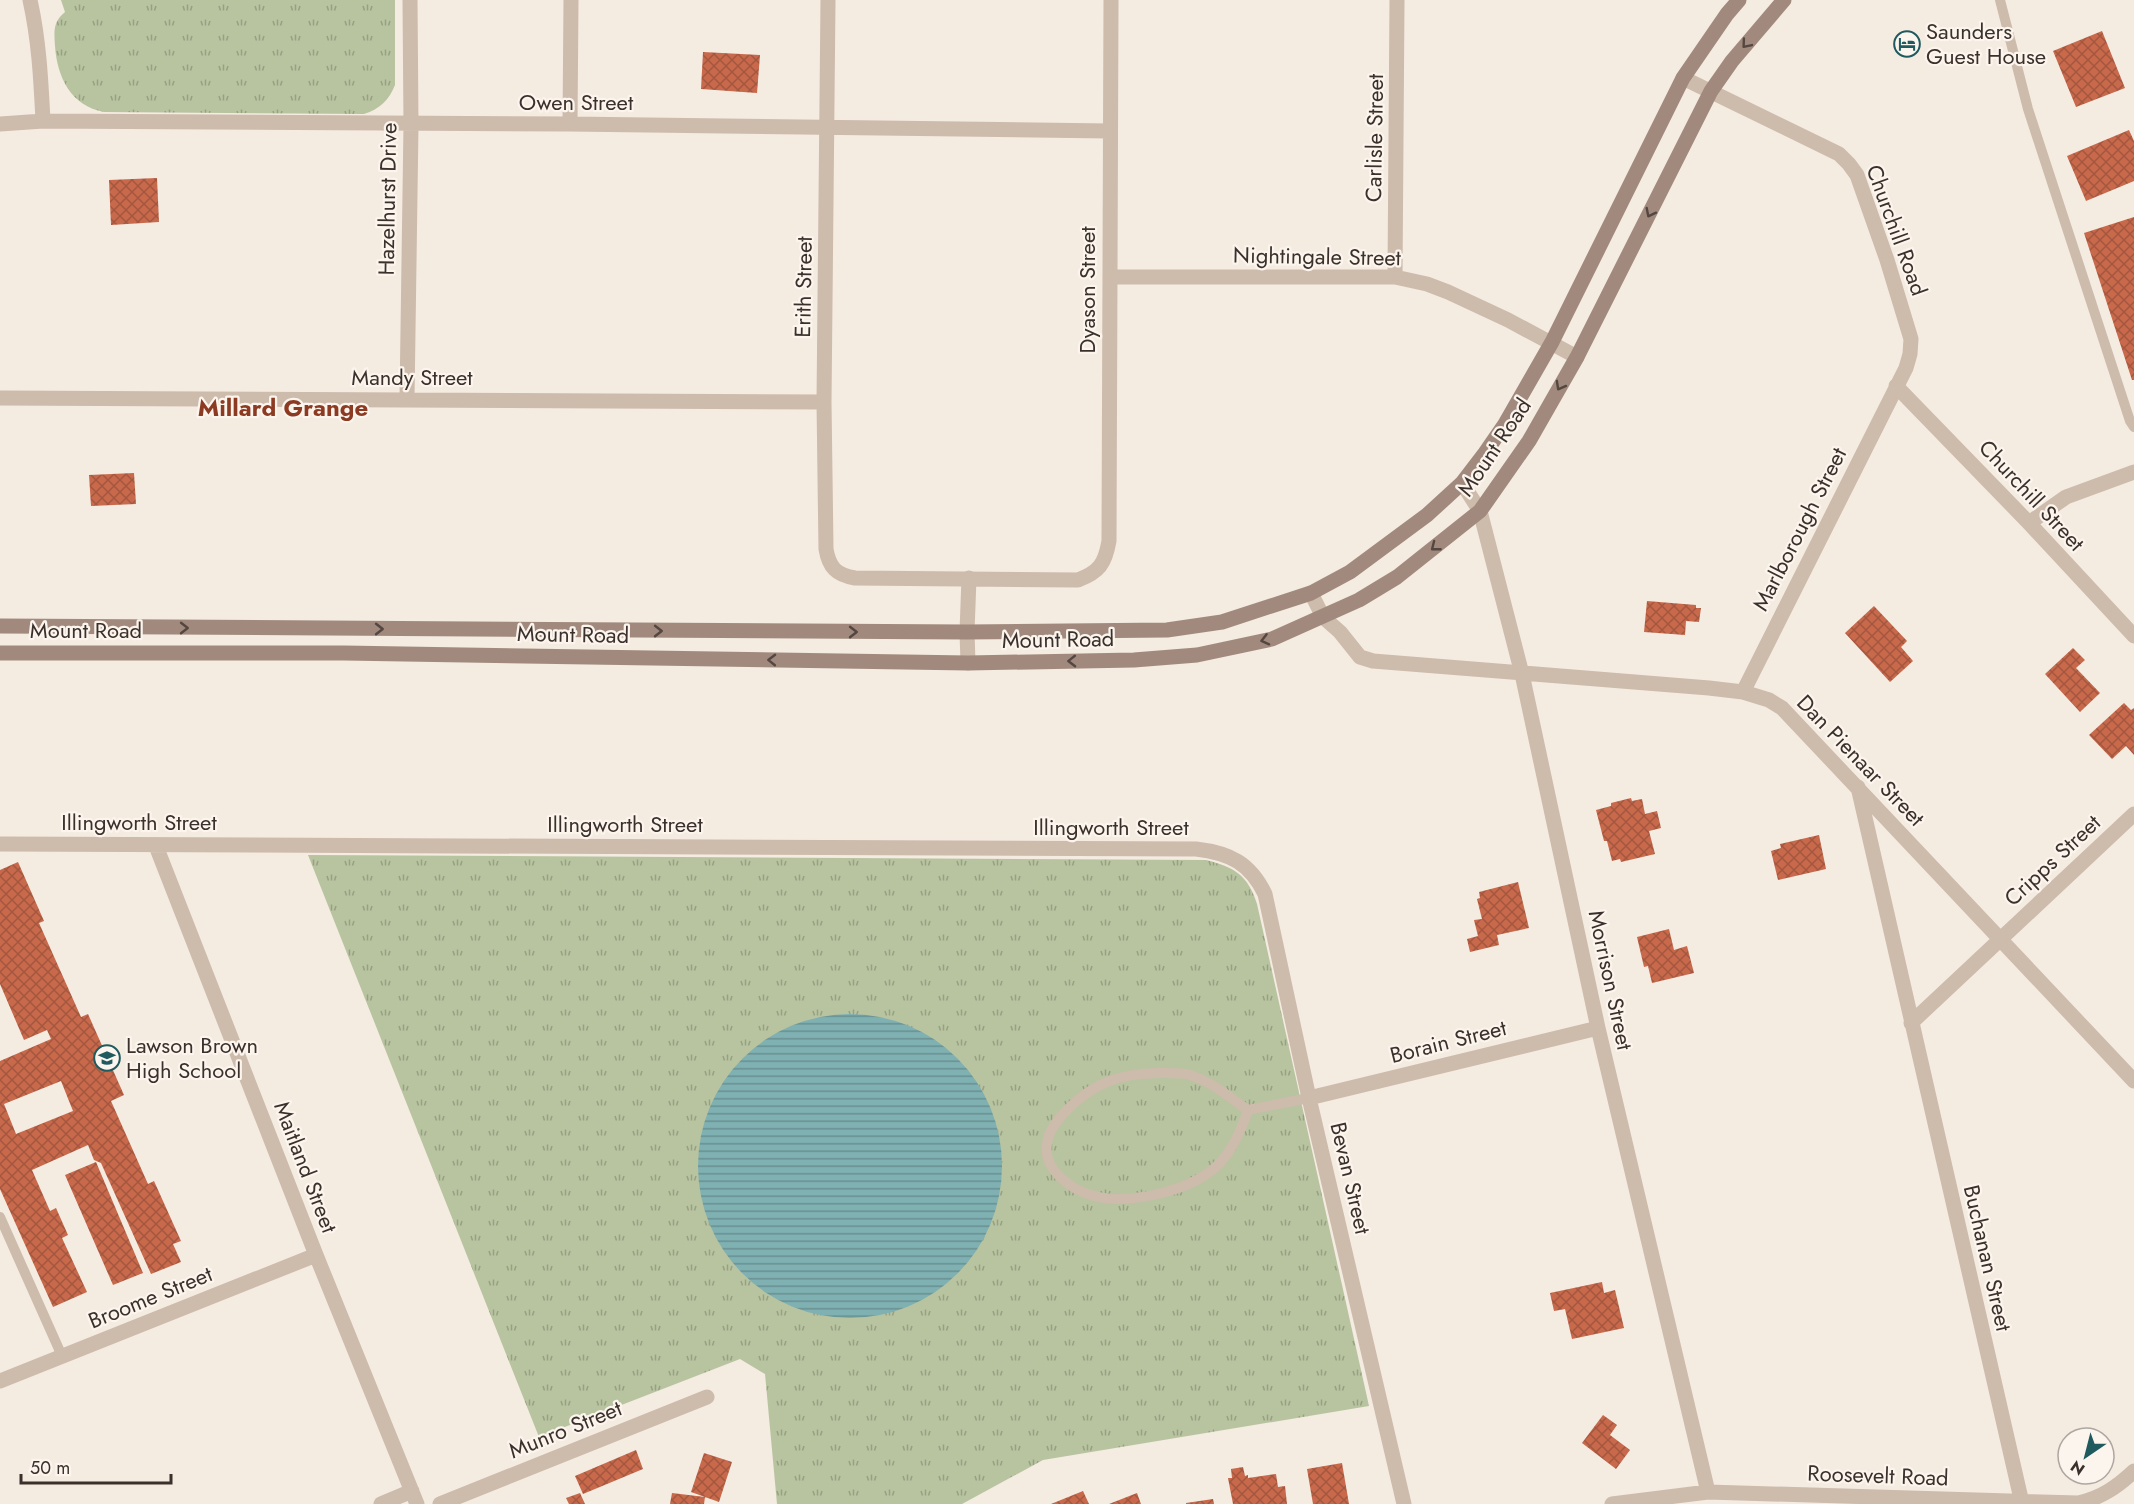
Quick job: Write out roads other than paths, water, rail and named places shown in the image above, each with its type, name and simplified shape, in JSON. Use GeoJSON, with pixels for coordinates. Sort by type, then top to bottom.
{"type":"FeatureCollection","features":[{"type":"Feature","properties":{"kind":"main road","name":"Mount Road"},"geometry":{"type":"LineString","coordinates":[[7,626],[967,632],[1167,630],[1222,622],[1311,593],[1350,572],[1427,515],[1462,483],[1505,424],[1552,342],[1683,78],[1739,0]]}},
{"type":"Feature","properties":{"kind":"main road","name":"Mount Road"},"geometry":{"type":"LineString","coordinates":[[8,653],[457,655],[968,663],[1134,660],[1197,655],[1272,639],[1359,600],[1397,577],[1480,511],[1530,441],[1577,357],[1711,91],[1732,61],[1785,0]]}},
{"type":"Feature","properties":{"kind":"main road"},"geometry":{"type":"LineString","coordinates":[[7,626],[8,653]]}},
{"type":"Feature","properties":{"kind":"main road"},"geometry":{"type":"LineString","coordinates":[[457,655],[458,629]]}},
{"type":"Feature","properties":{"kind":"street"},"geometry":{"type":"LineString","coordinates":[[30,0],[40,63],[43,122]]}},
{"type":"Feature","properties":{"kind":"street","name":"Hazelhurst Drive"},"geometry":{"type":"LineString","coordinates":[[407,399],[411,125],[410,0]]}},
{"type":"Feature","properties":{"kind":"street"},"geometry":{"type":"LineString","coordinates":[[570,124],[571,0]]}},
{"type":"Feature","properties":{"kind":"street","name":"Erith Street"},"geometry":{"type":"LineString","coordinates":[[828,0],[824,402],[828,562],[835,572],[855,578],[969,578]]}},
{"type":"Feature","properties":{"kind":"street","name":"Dyason Street"},"geometry":{"type":"LineString","coordinates":[[969,578],[1078,580],[1092,575],[1107,555],[1109,542],[1111,0]]}},
{"type":"Feature","properties":{"kind":"street","name":"Carlisle Street"},"geometry":{"type":"LineString","coordinates":[[1395,277],[1398,0]]}},
{"type":"Feature","properties":{"kind":"street","name":"Churchill Road"},"geometry":{"type":"LineString","coordinates":[[1683,78],[1839,154],[1857,175],[1887,260],[1911,339],[1906,368],[1896,386]]}},
{"type":"Feature","properties":{"kind":"street","name":"Owen Street"},"geometry":{"type":"LineString","coordinates":[[0,123],[570,124],[1110,131]]}},
{"type":"Feature","properties":{"kind":"street","name":"Nightingale Street"},"geometry":{"type":"LineString","coordinates":[[1110,277],[1395,277],[1448,291],[1552,342],[1577,357]]}},
{"type":"Feature","properties":{"kind":"street","name":"Churchill Street"},"geometry":{"type":"LineString","coordinates":[[1896,386],[2029,523],[2134,636]]}},
{"type":"Feature","properties":{"kind":"street","name":"Marlborough Street"},"geometry":{"type":"LineString","coordinates":[[1743,692],[1896,386]]}},
{"type":"Feature","properties":{"kind":"street","name":"Mandy Street"},"geometry":{"type":"LineString","coordinates":[[0,398],[824,402]]}},
{"type":"Feature","properties":{"kind":"street"},"geometry":{"type":"LineString","coordinates":[[2029,523],[2066,497],[2134,472]]}},
{"type":"Feature","properties":{"kind":"street","name":"Morrison Street"},"geometry":{"type":"LineString","coordinates":[[1462,483],[1480,511],[1522,674],[1598,1028],[1708,1492]]}},
{"type":"Feature","properties":{"kind":"street"},"geometry":{"type":"LineString","coordinates":[[968,663],[969,578]]}},
{"type":"Feature","properties":{"kind":"street","name":"Dan Pienaar Street"},"geometry":{"type":"LineString","coordinates":[[1311,593],[1323,617],[1340,632],[1360,657],[1366,659],[1387,663],[1743,692],[1769,700],[1782,708],[1858,787],[2134,1082]]}},
{"type":"Feature","properties":{"kind":"street","name":"Buchanan Street"},"geometry":{"type":"LineString","coordinates":[[1858,787],[2022,1503]]}},
{"type":"Feature","properties":{"kind":"street","name":"Cripps Street"},"geometry":{"type":"LineString","coordinates":[[2001,940],[2134,814]]}},
{"type":"Feature","properties":{"kind":"street","name":"Illingworth Street"},"geometry":{"type":"LineString","coordinates":[[0,844],[1196,849],[1228,856],[1246,867]]}},
{"type":"Feature","properties":{"kind":"street","name":"Maitland Street"},"geometry":{"type":"LineString","coordinates":[[156,846],[414,1498]]}},
{"type":"Feature","properties":{"kind":"street","name":"Bevan Street"},"geometry":{"type":"LineString","coordinates":[[1246,867],[1259,881],[1265,894],[1309,1098],[1404,1504]]}},
{"type":"Feature","properties":{"kind":"street"},"geometry":{"type":"LineString","coordinates":[[1911,1023],[2001,940]]}},
{"type":"Feature","properties":{"kind":"street","name":"Borain Street"},"geometry":{"type":"LineString","coordinates":[[1309,1098],[1598,1028]]}},
{"type":"Feature","properties":{"kind":"street","name":"Broome Street"},"geometry":{"type":"LineString","coordinates":[[0,1381],[316,1255]]}},
{"type":"Feature","properties":{"kind":"street","name":"Munro Street"},"geometry":{"type":"LineString","coordinates":[[440,1504],[707,1396]]}},
{"type":"Feature","properties":{"kind":"street","name":"Roosevelt Road"},"geometry":{"type":"LineString","coordinates":[[1612,1504],[1708,1492],[2078,1503],[2093,1500],[2120,1484],[2134,1471]]}},
{"type":"Feature","properties":{"kind":"street"},"geometry":{"type":"LineString","coordinates":[[381,1504],[414,1498]]}},
{"type":"Feature","properties":{"kind":"lane"},"geometry":{"type":"LineString","coordinates":[[2000,0],[2028,109],[2130,421],[2134,427]]}},
{"type":"Feature","properties":{"kind":"lane"},"geometry":{"type":"LineString","coordinates":[[1248,1110],[1237,1140],[1218,1166],[1198,1180],[1148,1196],[1125,1199],[1098,1198],[1080,1192],[1067,1184],[1049,1163],[1047,1141],[1060,1117],[1092,1088],[1127,1075],[1168,1072],[1187,1074],[1215,1086],[1248,1110],[1309,1098]]}},
{"type":"Feature","properties":{"kind":"lane"},"geometry":{"type":"LineString","coordinates":[[0,1217],[62,1356]]}},
{"type":"Feature","properties":{"kind":"water"},"geometry":{"type":"Polygon","coordinates":[[[850,1014],[880,1017],[908,1025],[935,1039],[958,1058],[977,1081],[991,1108],[999,1136],[1002,1166],[999,1196],[991,1224],[977,1251],[958,1274],[935,1293],[908,1307],[880,1315],[850,1318],[820,1315],[792,1307],[765,1293],[742,1274],[723,1251],[709,1224],[701,1196],[698,1166],[701,1136],[709,1108],[723,1081],[742,1058],[765,1039],[792,1025],[820,1017],[850,1014]]]}},
{"type":"Feature","properties":{"kind":"place","name":"Saunders Guest House"},"geometry":{"type":"Point","coordinates":[1907,44]}},
{"type":"Feature","properties":{"kind":"place","name":"Lawson Brown High School"},"geometry":{"type":"Point","coordinates":[107,1058]}},
{"type":"Feature","properties":{"kind":"district","name":"Millard Grange"},"geometry":{"type":"Point","coordinates":[283,408]}}]}
